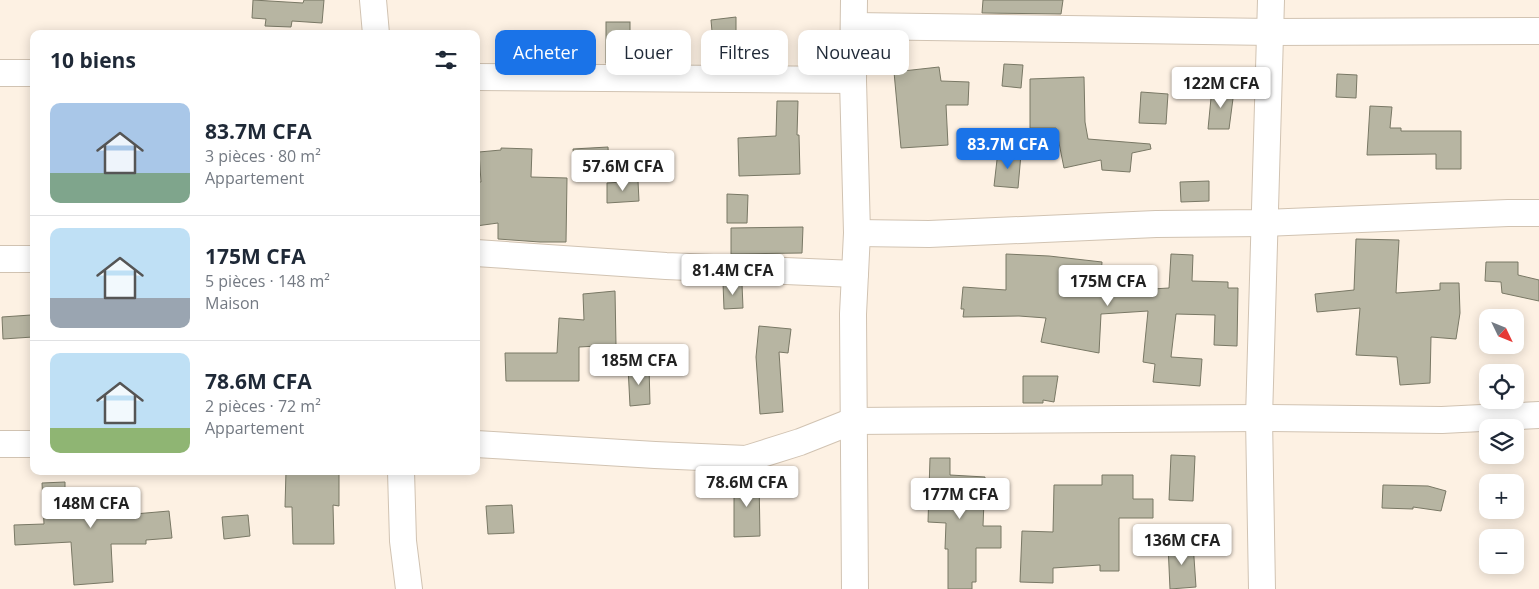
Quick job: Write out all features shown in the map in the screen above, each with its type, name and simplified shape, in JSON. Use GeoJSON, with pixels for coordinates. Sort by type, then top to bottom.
{"type":"FeatureCollection","features":[{"type":"Feature","properties":{"kind":"street"},"geometry":{"type":"LineString","coordinates":[[373,0],[376,30]]}},
{"type":"Feature","properties":{"kind":"street"},"geometry":{"type":"LineString","coordinates":[[854,0],[853,80],[857,233],[853,314],[855,589]]}},
{"type":"Feature","properties":{"kind":"street"},"geometry":{"type":"LineString","coordinates":[[1262,589],[1259,418],[1271,0]]}},
{"type":"Feature","properties":{"kind":"street"},"geometry":{"type":"LineString","coordinates":[[854,26],[1271,32],[1539,31]]}},
{"type":"Feature","properties":{"kind":"street"},"geometry":{"type":"LineString","coordinates":[[0,72],[30,73]]}},
{"type":"Feature","properties":{"kind":"street"},"geometry":{"type":"LineString","coordinates":[[480,77],[853,80]]}},
{"type":"Feature","properties":{"kind":"street"},"geometry":{"type":"LineString","coordinates":[[857,233],[929,234],[1156,224],[1265,223],[1539,213]]}},
{"type":"Feature","properties":{"kind":"street"},"geometry":{"type":"LineString","coordinates":[[480,253],[666,266],[855,274]]}},
{"type":"Feature","properties":{"kind":"street"},"geometry":{"type":"LineString","coordinates":[[0,259],[30,259]]}},
{"type":"Feature","properties":{"kind":"street"},"geometry":{"type":"LineString","coordinates":[[480,444],[746,459],[800,442],[853,422],[1259,418],[1442,420],[1539,415]]}},
{"type":"Feature","properties":{"kind":"street"},"geometry":{"type":"LineString","coordinates":[[0,444],[30,444]]}},
{"type":"Feature","properties":{"kind":"street"},"geometry":{"type":"LineString","coordinates":[[401,475],[404,541],[409,589]]}},
{"type":"Feature","properties":{"kind":"building"},"geometry":{"type":"Polygon","coordinates":[[[253,0],[303,3],[304,0],[324,0],[322,23],[292,21],[291,27],[265,26],[266,19],[252,18],[253,0]]]}},
{"type":"Feature","properties":{"kind":"building"},"geometry":{"type":"Polygon","coordinates":[[[983,0],[1063,0],[1061,14],[982,13],[983,0]]]}},
{"type":"Feature","properties":{"kind":"building"},"geometry":{"type":"Polygon","coordinates":[[[736,17],[736,30],[712,30],[711,20],[736,17]]]}},
{"type":"Feature","properties":{"kind":"building"},"geometry":{"type":"Polygon","coordinates":[[[606,22],[630,22],[630,30],[606,30],[606,22]]]}},
{"type":"Feature","properties":{"kind":"building"},"geometry":{"type":"Polygon","coordinates":[[[1004,64],[1023,65],[1021,88],[1002,86],[1004,64]]]}},
{"type":"Feature","properties":{"kind":"building"},"geometry":{"type":"Polygon","coordinates":[[[939,67],[941,81],[969,82],[968,105],[946,105],[948,145],[901,148],[894,75],[909,75],[909,70],[939,67]]]}},
{"type":"Feature","properties":{"kind":"building"},"geometry":{"type":"Polygon","coordinates":[[[1337,74],[1357,75],[1356,98],[1336,97],[1337,74]]]}},
{"type":"Feature","properties":{"kind":"building"},"geometry":{"type":"Polygon","coordinates":[[[1084,77],[1085,122],[1088,139],[1150,144],[1151,149],[1132,153],[1130,172],[1102,170],[1101,160],[1064,168],[1056,128],[1030,128],[1030,79],[1084,77]]]}},
{"type":"Feature","properties":{"kind":"building"},"geometry":{"type":"Polygon","coordinates":[[[1212,88],[1234,91],[1229,129],[1208,129],[1212,88]]]}},
{"type":"Feature","properties":{"kind":"building"},"geometry":{"type":"Polygon","coordinates":[[[1141,92],[1168,94],[1166,124],[1139,123],[1141,92]]]}},
{"type":"Feature","properties":{"kind":"building"},"geometry":{"type":"Polygon","coordinates":[[[777,101],[798,101],[797,135],[799,135],[800,174],[739,176],[738,138],[776,136],[777,101]]]}},
{"type":"Feature","properties":{"kind":"building"},"geometry":{"type":"Polygon","coordinates":[[[1370,106],[1392,107],[1390,128],[1401,128],[1401,131],[1461,131],[1461,169],[1436,169],[1436,154],[1367,155],[1370,106]]]}},
{"type":"Feature","properties":{"kind":"building"},"geometry":{"type":"Polygon","coordinates":[[[608,147],[609,168],[575,171],[573,149],[608,147]]]}},
{"type":"Feature","properties":{"kind":"building"},"geometry":{"type":"Polygon","coordinates":[[[501,148],[532,149],[531,177],[567,178],[566,242],[498,239],[498,223],[480,225],[480,152],[501,150],[501,148]]]}},
{"type":"Feature","properties":{"kind":"building"},"geometry":{"type":"Polygon","coordinates":[[[998,151],[1021,154],[1018,188],[994,186],[998,151]]]}},
{"type":"Feature","properties":{"kind":"building"},"geometry":{"type":"Polygon","coordinates":[[[638,181],[639,201],[607,203],[607,183],[638,181]]]}},
{"type":"Feature","properties":{"kind":"building"},"geometry":{"type":"Polygon","coordinates":[[[1209,181],[1209,201],[1181,202],[1180,182],[1209,181]]]}},
{"type":"Feature","properties":{"kind":"building"},"geometry":{"type":"Polygon","coordinates":[[[727,194],[748,195],[747,223],[727,223],[727,194]]]}},
{"type":"Feature","properties":{"kind":"building"},"geometry":{"type":"Polygon","coordinates":[[[803,227],[802,253],[731,254],[731,228],[803,227]]]}},
{"type":"Feature","properties":{"kind":"building"},"geometry":{"type":"Polygon","coordinates":[[[1356,239],[1399,240],[1396,293],[1440,290],[1440,283],[1459,283],[1460,313],[1456,339],[1431,337],[1430,383],[1400,385],[1397,357],[1356,355],[1360,308],[1317,312],[1315,294],[1354,290],[1356,239]]]}},
{"type":"Feature","properties":{"kind":"building"},"geometry":{"type":"Polygon","coordinates":[[[1006,254],[1049,256],[1102,262],[1100,292],[1169,288],[1171,254],[1193,255],[1192,281],[1228,282],[1228,288],[1238,288],[1237,346],[1214,345],[1215,315],[1176,314],[1171,357],[1202,359],[1200,386],[1153,382],[1155,364],[1143,362],[1148,311],[1101,314],[1099,353],[1041,342],[1046,318],[1019,316],[963,317],[964,309],[961,309],[963,287],[1006,290],[1006,254]]]}},
{"type":"Feature","properties":{"kind":"building"},"geometry":{"type":"Polygon","coordinates":[[[1486,262],[1518,262],[1518,275],[1539,280],[1539,301],[1502,293],[1501,282],[1485,281],[1486,262]]]}},
{"type":"Feature","properties":{"kind":"building"},"geometry":{"type":"Polygon","coordinates":[[[723,283],[742,284],[743,308],[724,309],[723,283]]]}},
{"type":"Feature","properties":{"kind":"building"},"geometry":{"type":"Polygon","coordinates":[[[615,291],[616,345],[579,347],[579,381],[506,381],[505,353],[557,353],[559,318],[584,320],[583,294],[615,291]]]}},
{"type":"Feature","properties":{"kind":"building"},"geometry":{"type":"Polygon","coordinates":[[[30,315],[30,337],[3,339],[2,317],[30,315]]]}},
{"type":"Feature","properties":{"kind":"building"},"geometry":{"type":"Polygon","coordinates":[[[759,326],[791,329],[788,353],[779,352],[783,412],[760,414],[756,357],[759,326]]]}},
{"type":"Feature","properties":{"kind":"building"},"geometry":{"type":"Polygon","coordinates":[[[649,366],[650,404],[630,406],[628,367],[649,366]]]}},
{"type":"Feature","properties":{"kind":"building"},"geometry":{"type":"Polygon","coordinates":[[[1023,376],[1058,376],[1054,402],[1043,400],[1043,403],[1023,403],[1023,376]]]}},
{"type":"Feature","properties":{"kind":"building"},"geometry":{"type":"Polygon","coordinates":[[[1171,455],[1195,456],[1193,501],[1169,500],[1171,455]]]}},
{"type":"Feature","properties":{"kind":"building"},"geometry":{"type":"Polygon","coordinates":[[[930,458],[950,458],[950,475],[985,477],[983,526],[1001,526],[1001,548],[976,548],[976,582],[972,582],[972,589],[948,589],[948,549],[945,549],[946,523],[928,522],[930,458]]]}},
{"type":"Feature","properties":{"kind":"building"},"geometry":{"type":"Polygon","coordinates":[[[286,475],[339,475],[339,506],[333,505],[334,544],[293,544],[292,507],[285,507],[286,475]]]}},
{"type":"Feature","properties":{"kind":"building"},"geometry":{"type":"Polygon","coordinates":[[[1102,475],[1133,475],[1133,499],[1153,499],[1153,518],[1119,518],[1119,571],[1100,571],[1100,565],[1053,568],[1053,583],[1020,582],[1022,531],[1053,532],[1054,485],[1102,485],[1102,475]]]}},
{"type":"Feature","properties":{"kind":"building"},"geometry":{"type":"Polygon","coordinates":[[[759,478],[760,536],[734,537],[734,479],[759,478]]]}},
{"type":"Feature","properties":{"kind":"building"},"geometry":{"type":"Polygon","coordinates":[[[65,482],[65,494],[122,490],[123,515],[169,511],[172,538],[146,540],[146,544],[111,544],[113,582],[74,585],[71,542],[15,545],[14,525],[44,524],[42,483],[65,482]]]}},
{"type":"Feature","properties":{"kind":"building"},"geometry":{"type":"Polygon","coordinates":[[[1383,485],[1428,486],[1446,491],[1441,511],[1413,507],[1413,509],[1382,508],[1383,485]]]}},
{"type":"Feature","properties":{"kind":"building"},"geometry":{"type":"Polygon","coordinates":[[[512,505],[514,533],[488,534],[486,506],[512,505]]]}},
{"type":"Feature","properties":{"kind":"building"},"geometry":{"type":"Polygon","coordinates":[[[248,515],[250,536],[224,539],[222,517],[248,515]]]}},
{"type":"Feature","properties":{"kind":"building"},"geometry":{"type":"Polygon","coordinates":[[[1193,543],[1196,587],[1170,589],[1168,545],[1193,543]]]}}]}
